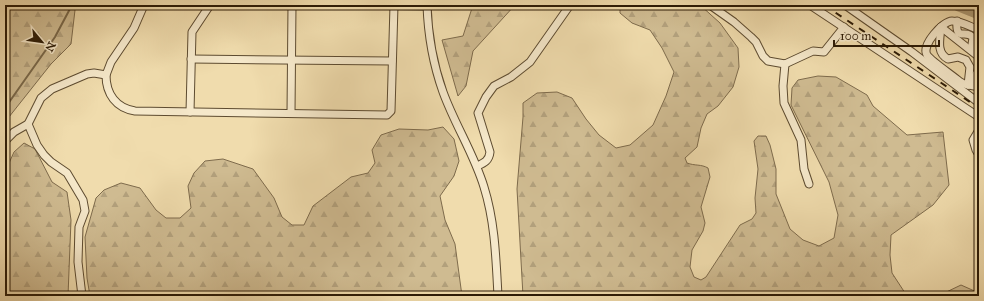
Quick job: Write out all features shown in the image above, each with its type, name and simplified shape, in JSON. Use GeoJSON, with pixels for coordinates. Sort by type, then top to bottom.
{"type":"FeatureCollection","features":[{"type":"Feature","properties":{"kind":"street"},"geometry":{"type":"LineString","coordinates":[[144,5],[134,28],[111,62],[106,75],[110,96],[125,108],[142,111],[387,115],[390,114],[394,6]]}},
{"type":"Feature","properties":{"kind":"street"},"geometry":{"type":"LineString","coordinates":[[190,112],[192,32],[210,5]]}},
{"type":"Feature","properties":{"kind":"street"},"geometry":{"type":"LineString","coordinates":[[291,113],[292,5]]}},
{"type":"Feature","properties":{"kind":"street"},"geometry":{"type":"LineString","coordinates":[[348,5],[427,6],[430,37],[440,81],[452,115],[477,166],[484,187],[496,248],[498,296]]}},
{"type":"Feature","properties":{"kind":"street"},"geometry":{"type":"LineString","coordinates":[[477,166],[485,162],[490,157],[490,152],[478,113],[486,97],[494,86],[511,77],[530,62],[570,5]]}},
{"type":"Feature","properties":{"kind":"street"},"geometry":{"type":"LineString","coordinates":[[710,5],[734,22],[751,37],[768,61],[785,64],[813,51],[824,52],[844,27]]}},
{"type":"Feature","properties":{"kind":"street"},"geometry":{"type":"LineString","coordinates":[[810,5],[979,117]]}},
{"type":"Feature","properties":{"kind":"street"},"geometry":{"type":"LineString","coordinates":[[845,5],[912,52],[979,103]]}},
{"type":"Feature","properties":{"kind":"street"},"geometry":{"type":"LineString","coordinates":[[957,21],[957,29],[959,33],[971,35],[974,40],[972,44],[979,49]]}},
{"type":"Feature","properties":{"kind":"street"},"geometry":{"type":"LineString","coordinates":[[978,85],[968,84],[959,80],[927,54],[926,48],[928,42],[941,27],[948,22],[957,21],[979,30]]}},
{"type":"Feature","properties":{"kind":"street"},"geometry":{"type":"LineString","coordinates":[[941,27],[979,57]]}},
{"type":"Feature","properties":{"kind":"street"},"geometry":{"type":"LineString","coordinates":[[941,27],[941,53],[948,60],[960,57],[968,61],[970,67],[968,84]]}},
{"type":"Feature","properties":{"kind":"street"},"geometry":{"type":"LineString","coordinates":[[191,59],[392,62]]}},
{"type":"Feature","properties":{"kind":"street"},"geometry":{"type":"LineString","coordinates":[[785,64],[783,86],[784,103],[801,140],[804,169],[809,184]]}},
{"type":"Feature","properties":{"kind":"street"},"geometry":{"type":"LineString","coordinates":[[968,84],[979,70]]}},
{"type":"Feature","properties":{"kind":"street"},"geometry":{"type":"LineString","coordinates":[[5,141],[14,132],[28,124],[41,98],[52,89],[87,74],[94,73],[106,75]]}},
{"type":"Feature","properties":{"kind":"street"},"geometry":{"type":"LineString","coordinates":[[28,124],[37,145],[44,155],[67,173],[83,200],[85,211],[79,227],[78,262],[82,296]]}},
{"type":"Feature","properties":{"kind":"street"},"geometry":{"type":"LineString","coordinates":[[979,130],[975,137],[974,143],[979,156]]}},
{"type":"Feature","properties":{"kind":"green space"},"geometry":{"type":"Polygon","coordinates":[[[5,5],[75,5],[75,10],[71,44],[51,64],[5,122],[5,5]]]}},
{"type":"Feature","properties":{"kind":"green space"},"geometry":{"type":"Polygon","coordinates":[[[473,5],[515,5],[473,51],[466,86],[458,96],[442,40],[463,36],[473,5]]]}},
{"type":"Feature","properties":{"kind":"green space"},"geometry":{"type":"Polygon","coordinates":[[[620,5],[700,5],[720,23],[738,48],[739,67],[733,87],[718,106],[707,114],[701,128],[697,147],[685,158],[687,163],[708,168],[710,177],[701,207],[705,223],[703,231],[692,250],[690,267],[694,277],[701,280],[706,277],[740,225],[752,219],[756,213],[755,198],[758,169],[754,141],[758,136],[766,136],[770,145],[776,169],[776,194],[790,229],[803,240],[819,246],[834,238],[838,215],[829,182],[791,105],[792,88],[798,80],[818,76],[836,77],[867,95],[873,106],[907,135],[943,132],[949,185],[933,205],[891,235],[890,255],[892,273],[907,296],[523,296],[517,189],[523,103],[537,93],[557,92],[572,98],[599,135],[616,148],[630,145],[653,125],[666,96],[674,72],[662,48],[650,30],[632,23],[620,13],[620,5]]]}},
{"type":"Feature","properties":{"kind":"green space"},"geometry":{"type":"Polygon","coordinates":[[[443,127],[454,139],[459,161],[454,176],[440,196],[445,220],[455,244],[462,296],[90,296],[87,278],[85,237],[96,198],[104,190],[121,183],[140,188],[156,210],[166,218],[180,218],[191,208],[188,186],[194,173],[205,161],[223,159],[253,169],[274,198],[282,217],[292,225],[304,225],[313,206],[351,177],[368,173],[375,163],[372,150],[381,135],[399,129],[428,130],[443,127]]]}},
{"type":"Feature","properties":{"kind":"green space"},"geometry":{"type":"Polygon","coordinates":[[[24,143],[35,149],[52,182],[67,192],[71,220],[68,296],[5,296],[5,172],[14,152],[24,143]]]}},
{"type":"Feature","properties":{"kind":"green space"},"geometry":{"type":"Polygon","coordinates":[[[961,285],[979,293],[979,296],[938,296],[961,285]]]}},
{"type":"Feature","properties":{"kind":"waterway"},"geometry":{"type":"LineString","coordinates":[[5,108],[55,37],[72,5]]}},
{"type":"Feature","properties":{"kind":"waterway"},"geometry":{"type":"LineString","coordinates":[[959,5],[979,13]]}},
{"type":"Feature","properties":{"kind":"railway"},"geometry":{"type":"LineString","coordinates":[[824,5],[979,108]]}}]}
